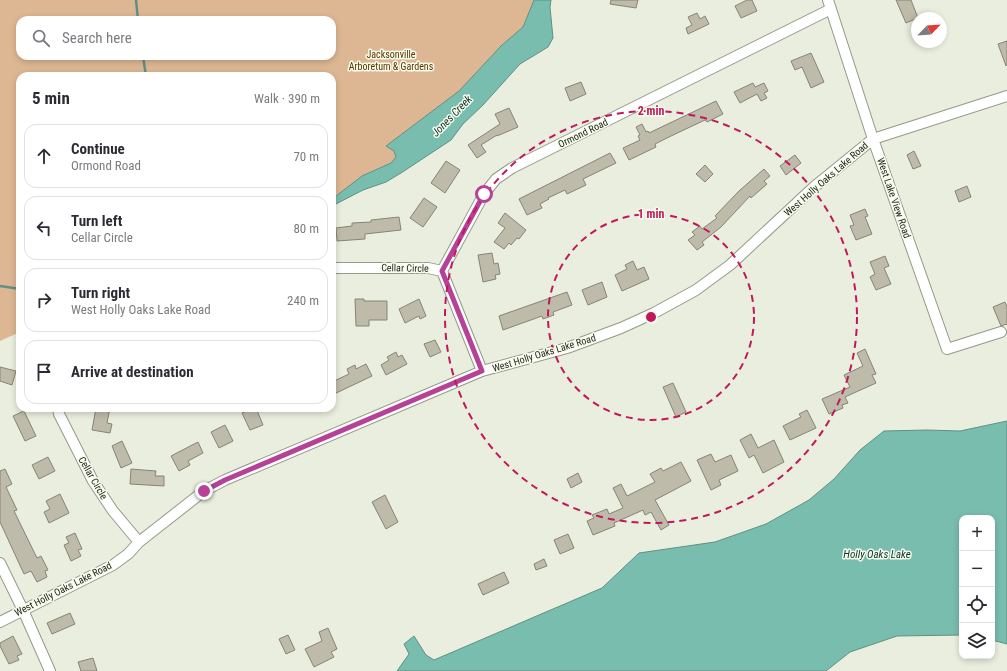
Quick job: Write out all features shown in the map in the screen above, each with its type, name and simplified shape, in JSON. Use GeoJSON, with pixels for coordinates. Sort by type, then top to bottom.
{"type":"FeatureCollection","features":[{"type":"Feature","properties":{"kind":"street","name":"West Lake View Road"},"geometry":{"type":"LineString","coordinates":[[830,5],[873,139],[947,349],[1001,332]]}},
{"type":"Feature","properties":{"kind":"street","name":"Ormond Road"},"geometry":{"type":"LineString","coordinates":[[442,271],[484,194],[496,179],[512,168],[830,5]]}},
{"type":"Feature","properties":{"kind":"street","name":"West Holly Oaks Lake Road"},"geometry":{"type":"LineString","coordinates":[[0,622],[113,565],[128,554],[139,542],[204,491],[225,480],[482,371],[567,348],[621,328],[654,313],[696,290],[730,265],[814,187],[873,139],[1007,96]]}},
{"type":"Feature","properties":{"kind":"street","name":"Cellar Circle"},"geometry":{"type":"LineString","coordinates":[[336,268],[428,268],[442,271],[482,371]]}},
{"type":"Feature","properties":{"kind":"street","name":"Cellar Circle"},"geometry":{"type":"LineString","coordinates":[[59,412],[93,482],[113,511],[139,542]]}},
{"type":"Feature","properties":{"kind":"street"},"geometry":{"type":"LineString","coordinates":[[0,563],[50,671]]}},
{"type":"Feature","properties":{"kind":"green space","name":"Jacksonville Arboretum & Gardens"},"geometry":{"type":"Polygon","coordinates":[[[0,0],[534,0],[523,27],[501,46],[459,91],[386,146],[394,151],[396,157],[391,163],[362,176],[336,196],[336,72],[16,72],[16,334],[0,341],[0,0]]]}},
{"type":"Feature","properties":{"kind":"water"},"geometry":{"type":"Polygon","coordinates":[[[534,0],[551,0],[550,7],[553,38],[548,47],[520,64],[483,105],[463,124],[451,140],[386,182],[363,190],[336,204],[336,196],[362,176],[391,163],[396,157],[394,151],[386,146],[459,91],[501,46],[523,27],[534,0]]]}},
{"type":"Feature","properties":{"kind":"water","name":"Holly Oaks Lake"},"geometry":{"type":"Polygon","coordinates":[[[1007,421],[1007,644],[995,641],[995,515],[959,515],[959,635],[897,636],[850,652],[826,671],[397,671],[409,654],[404,644],[414,636],[426,655],[434,660],[602,588],[639,553],[715,542],[766,524],[809,500],[834,479],[860,450],[884,431],[960,431],[1007,421]]]}},
{"type":"Feature","properties":{"kind":"building"},"geometry":{"type":"Polygon","coordinates":[[[611,0],[638,0],[636,8],[610,4],[611,0]]]}},
{"type":"Feature","properties":{"kind":"building"},"geometry":{"type":"Polygon","coordinates":[[[747,0],[752,0],[757,11],[741,18],[735,6],[747,0]]]}},
{"type":"Feature","properties":{"kind":"building"},"geometry":{"type":"Polygon","coordinates":[[[896,0],[911,0],[916,12],[911,12],[911,21],[906,23],[896,0]]]}},
{"type":"Feature","properties":{"kind":"building"},"geometry":{"type":"Polygon","coordinates":[[[697,13],[700,19],[705,16],[709,24],[688,34],[686,28],[692,25],[688,17],[697,13]]]}},
{"type":"Feature","properties":{"kind":"building"},"geometry":{"type":"Polygon","coordinates":[[[1007,41],[1007,65],[1006,66],[998,44],[1007,41]]]}},
{"type":"Feature","properties":{"kind":"building"},"geometry":{"type":"Polygon","coordinates":[[[811,53],[824,82],[811,88],[802,67],[795,70],[791,61],[811,53]]]}},
{"type":"Feature","properties":{"kind":"building"},"geometry":{"type":"Polygon","coordinates":[[[581,82],[586,94],[570,101],[565,88],[581,82]]]}},
{"type":"Feature","properties":{"kind":"building"},"geometry":{"type":"Polygon","coordinates":[[[753,83],[755,87],[764,83],[768,91],[764,93],[767,98],[761,101],[757,94],[740,103],[734,92],[753,83]]]}},
{"type":"Feature","properties":{"kind":"building"},"geometry":{"type":"Polygon","coordinates":[[[716,101],[723,114],[707,122],[705,120],[671,136],[655,144],[656,147],[629,160],[623,148],[640,140],[638,136],[640,135],[636,127],[642,124],[646,132],[648,131],[649,133],[716,101]]]}},
{"type":"Feature","properties":{"kind":"building"},"geometry":{"type":"Polygon","coordinates":[[[509,108],[518,127],[497,135],[481,145],[486,152],[477,158],[468,145],[500,124],[495,114],[509,108]]]}},
{"type":"Feature","properties":{"kind":"building"},"geometry":{"type":"Polygon","coordinates":[[[914,151],[921,166],[913,169],[907,155],[914,151]]]}},
{"type":"Feature","properties":{"kind":"building"},"geometry":{"type":"Polygon","coordinates":[[[610,153],[616,163],[583,179],[586,185],[567,194],[565,190],[548,198],[549,199],[540,204],[542,208],[527,215],[519,199],[610,153]]]}},
{"type":"Feature","properties":{"kind":"building"},"geometry":{"type":"Polygon","coordinates":[[[795,155],[801,163],[786,175],[780,166],[795,155]]]}},
{"type":"Feature","properties":{"kind":"building"},"geometry":{"type":"Polygon","coordinates":[[[446,161],[460,170],[445,193],[431,183],[446,161]]]}},
{"type":"Feature","properties":{"kind":"building"},"geometry":{"type":"Polygon","coordinates":[[[705,165],[713,174],[705,182],[696,174],[705,165]]]}},
{"type":"Feature","properties":{"kind":"building"},"geometry":{"type":"Polygon","coordinates":[[[764,169],[770,176],[764,181],[767,184],[751,198],[750,196],[721,227],[702,242],[704,245],[697,250],[688,240],[695,235],[692,232],[700,226],[702,229],[717,218],[715,216],[739,191],[764,169]]]}},
{"type":"Feature","properties":{"kind":"building"},"geometry":{"type":"Polygon","coordinates":[[[967,186],[971,197],[959,202],[955,191],[967,186]]]}},
{"type":"Feature","properties":{"kind":"building"},"geometry":{"type":"Polygon","coordinates":[[[424,198],[437,207],[423,227],[410,218],[424,198]]]}},
{"type":"Feature","properties":{"kind":"building"},"geometry":{"type":"Polygon","coordinates":[[[865,209],[868,216],[865,217],[872,234],[856,240],[850,226],[854,225],[850,215],[865,209]]]}},
{"type":"Feature","properties":{"kind":"building"},"geometry":{"type":"Polygon","coordinates":[[[505,213],[526,230],[519,239],[517,238],[511,245],[509,243],[504,249],[494,242],[505,228],[498,223],[505,213]]]}},
{"type":"Feature","properties":{"kind":"building"},"geometry":{"type":"Polygon","coordinates":[[[399,217],[401,230],[365,234],[365,239],[337,241],[336,228],[352,226],[352,223],[371,222],[371,220],[399,217]]]}},
{"type":"Feature","properties":{"kind":"building"},"geometry":{"type":"Polygon","coordinates":[[[492,253],[494,264],[498,263],[500,274],[495,275],[496,279],[483,282],[478,255],[492,253]]]}},
{"type":"Feature","properties":{"kind":"building"},"geometry":{"type":"Polygon","coordinates":[[[885,256],[889,266],[884,268],[891,284],[876,290],[870,277],[875,274],[870,262],[885,256]]]}},
{"type":"Feature","properties":{"kind":"building"},"geometry":{"type":"Polygon","coordinates":[[[633,261],[637,270],[644,267],[649,279],[622,291],[615,275],[627,269],[625,265],[633,261]]]}},
{"type":"Feature","properties":{"kind":"building"},"geometry":{"type":"Polygon","coordinates":[[[602,282],[607,297],[588,305],[582,290],[602,282]]]}},
{"type":"Feature","properties":{"kind":"building"},"geometry":{"type":"Polygon","coordinates":[[[567,292],[572,305],[553,312],[554,315],[543,319],[542,316],[503,330],[499,316],[567,292]]]}},
{"type":"Feature","properties":{"kind":"building"},"geometry":{"type":"Polygon","coordinates":[[[355,299],[364,299],[364,301],[387,301],[387,320],[369,320],[369,326],[356,326],[355,299]]]}},
{"type":"Feature","properties":{"kind":"building"},"geometry":{"type":"Polygon","coordinates":[[[419,299],[426,316],[420,319],[419,316],[405,323],[399,309],[419,299]]]}},
{"type":"Feature","properties":{"kind":"building"},"geometry":{"type":"Polygon","coordinates":[[[1005,302],[1007,307],[1007,324],[1001,326],[993,307],[1005,302]]]}},
{"type":"Feature","properties":{"kind":"building"},"geometry":{"type":"Polygon","coordinates":[[[435,340],[441,352],[430,357],[424,344],[435,340]]]}},
{"type":"Feature","properties":{"kind":"building"},"geometry":{"type":"Polygon","coordinates":[[[865,349],[876,374],[872,375],[876,383],[845,397],[848,403],[842,405],[843,408],[829,414],[822,399],[850,387],[844,375],[863,366],[857,353],[865,349]]]}},
{"type":"Feature","properties":{"kind":"building"},"geometry":{"type":"Polygon","coordinates":[[[396,352],[398,357],[402,355],[407,364],[386,375],[381,365],[389,360],[387,357],[396,352]]]}},
{"type":"Feature","properties":{"kind":"building"},"geometry":{"type":"Polygon","coordinates":[[[366,364],[372,376],[336,393],[336,380],[349,374],[347,369],[355,365],[356,369],[366,364]]]}},
{"type":"Feature","properties":{"kind":"building"},"geometry":{"type":"Polygon","coordinates":[[[0,367],[16,371],[12,385],[0,381],[0,367]]]}},
{"type":"Feature","properties":{"kind":"building"},"geometry":{"type":"Polygon","coordinates":[[[673,383],[686,412],[676,417],[663,387],[673,383]]]}},
{"type":"Feature","properties":{"kind":"building"},"geometry":{"type":"Polygon","coordinates":[[[807,410],[816,428],[790,440],[783,426],[801,417],[799,414],[807,410]]]}},
{"type":"Feature","properties":{"kind":"building"},"geometry":{"type":"Polygon","coordinates":[[[24,412],[36,436],[25,441],[13,416],[24,412]]]}},
{"type":"Feature","properties":{"kind":"building"},"geometry":{"type":"Polygon","coordinates":[[[95,412],[109,412],[107,423],[112,424],[110,433],[92,430],[95,412]]]}},
{"type":"Feature","properties":{"kind":"building"},"geometry":{"type":"Polygon","coordinates":[[[258,412],[263,425],[250,430],[242,413],[258,412]]]}},
{"type":"Feature","properties":{"kind":"building"},"geometry":{"type":"Polygon","coordinates":[[[225,425],[233,441],[219,448],[211,432],[225,425]]]}},
{"type":"Feature","properties":{"kind":"building"},"geometry":{"type":"Polygon","coordinates":[[[751,434],[758,448],[774,440],[784,462],[763,473],[754,455],[749,458],[740,440],[751,434]]]}},
{"type":"Feature","properties":{"kind":"building"},"geometry":{"type":"Polygon","coordinates":[[[122,441],[132,463],[121,468],[112,446],[122,441]]]}},
{"type":"Feature","properties":{"kind":"building"},"geometry":{"type":"Polygon","coordinates":[[[198,442],[203,453],[188,461],[190,465],[179,471],[171,456],[198,442]]]}},
{"type":"Feature","properties":{"kind":"building"},"geometry":{"type":"Polygon","coordinates":[[[711,454],[715,462],[731,455],[738,471],[719,480],[721,485],[711,490],[697,460],[711,454]]]}},
{"type":"Feature","properties":{"kind":"building"},"geometry":{"type":"Polygon","coordinates":[[[48,457],[55,471],[39,479],[32,465],[48,457]]]}},
{"type":"Feature","properties":{"kind":"building"},"geometry":{"type":"Polygon","coordinates":[[[681,462],[691,481],[655,500],[669,525],[661,530],[651,512],[645,515],[643,510],[614,523],[615,526],[593,535],[587,521],[594,518],[592,515],[607,509],[609,514],[623,508],[613,488],[621,484],[627,496],[655,482],[650,474],[661,468],[663,471],[681,462]]]}},
{"type":"Feature","properties":{"kind":"building"},"geometry":{"type":"Polygon","coordinates":[[[5,469],[12,484],[6,487],[17,510],[14,511],[37,558],[41,556],[48,570],[45,571],[47,577],[37,582],[31,571],[24,574],[0,522],[0,471],[5,469]]]}},
{"type":"Feature","properties":{"kind":"building"},"geometry":{"type":"Polygon","coordinates":[[[131,469],[156,471],[155,476],[164,476],[164,486],[130,484],[131,469]]]}},
{"type":"Feature","properties":{"kind":"building"},"geometry":{"type":"Polygon","coordinates":[[[578,473],[582,482],[571,488],[567,479],[578,473]]]}},
{"type":"Feature","properties":{"kind":"building"},"geometry":{"type":"Polygon","coordinates":[[[60,494],[69,513],[49,523],[44,512],[50,509],[46,501],[60,494]]]}},
{"type":"Feature","properties":{"kind":"building"},"geometry":{"type":"Polygon","coordinates":[[[385,495],[398,522],[386,529],[372,502],[385,495]]]}},
{"type":"Feature","properties":{"kind":"building"},"geometry":{"type":"Polygon","coordinates":[[[75,533],[82,549],[78,550],[81,556],[71,561],[64,545],[69,543],[66,537],[75,533]]]}},
{"type":"Feature","properties":{"kind":"building"},"geometry":{"type":"Polygon","coordinates":[[[568,534],[574,548],[560,554],[554,540],[568,534]]]}},
{"type":"Feature","properties":{"kind":"building"},"geometry":{"type":"Polygon","coordinates":[[[544,559],[547,566],[536,570],[534,564],[544,559]]]}},
{"type":"Feature","properties":{"kind":"building"},"geometry":{"type":"Polygon","coordinates":[[[504,572],[509,583],[483,595],[478,584],[504,572]]]}},
{"type":"Feature","properties":{"kind":"building"},"geometry":{"type":"Polygon","coordinates":[[[70,613],[75,624],[52,634],[47,623],[70,613]]]}},
{"type":"Feature","properties":{"kind":"building"},"geometry":{"type":"Polygon","coordinates":[[[328,628],[337,649],[331,652],[334,657],[314,667],[305,649],[322,641],[319,632],[328,628]]]}},
{"type":"Feature","properties":{"kind":"building"},"geometry":{"type":"Polygon","coordinates":[[[288,635],[295,650],[286,654],[279,639],[288,635]]]}},
{"type":"Feature","properties":{"kind":"building"},"geometry":{"type":"Polygon","coordinates":[[[13,636],[22,654],[17,656],[19,660],[9,664],[0,643],[13,636]]]}},
{"type":"Feature","properties":{"kind":"building"},"geometry":{"type":"Polygon","coordinates":[[[93,658],[97,671],[81,671],[78,662],[93,658]]]}},
{"type":"Feature","properties":{"kind":"waterway"},"geometry":{"type":"LineString","coordinates":[[136,0],[138,16]]}},
{"type":"Feature","properties":{"kind":"waterway"},"geometry":{"type":"LineString","coordinates":[[144,60],[145,72]]}},
{"type":"Feature","properties":{"kind":"waterway","name":"Jones Creek"},"geometry":{"type":"LineString","coordinates":[[0,286],[16,288]]}},
{"type":"Feature","properties":{"kind":"route"},"geometry":{"type":"LineString","coordinates":[[204,491],[225,480],[482,371],[442,271],[484,194]]}}]}
